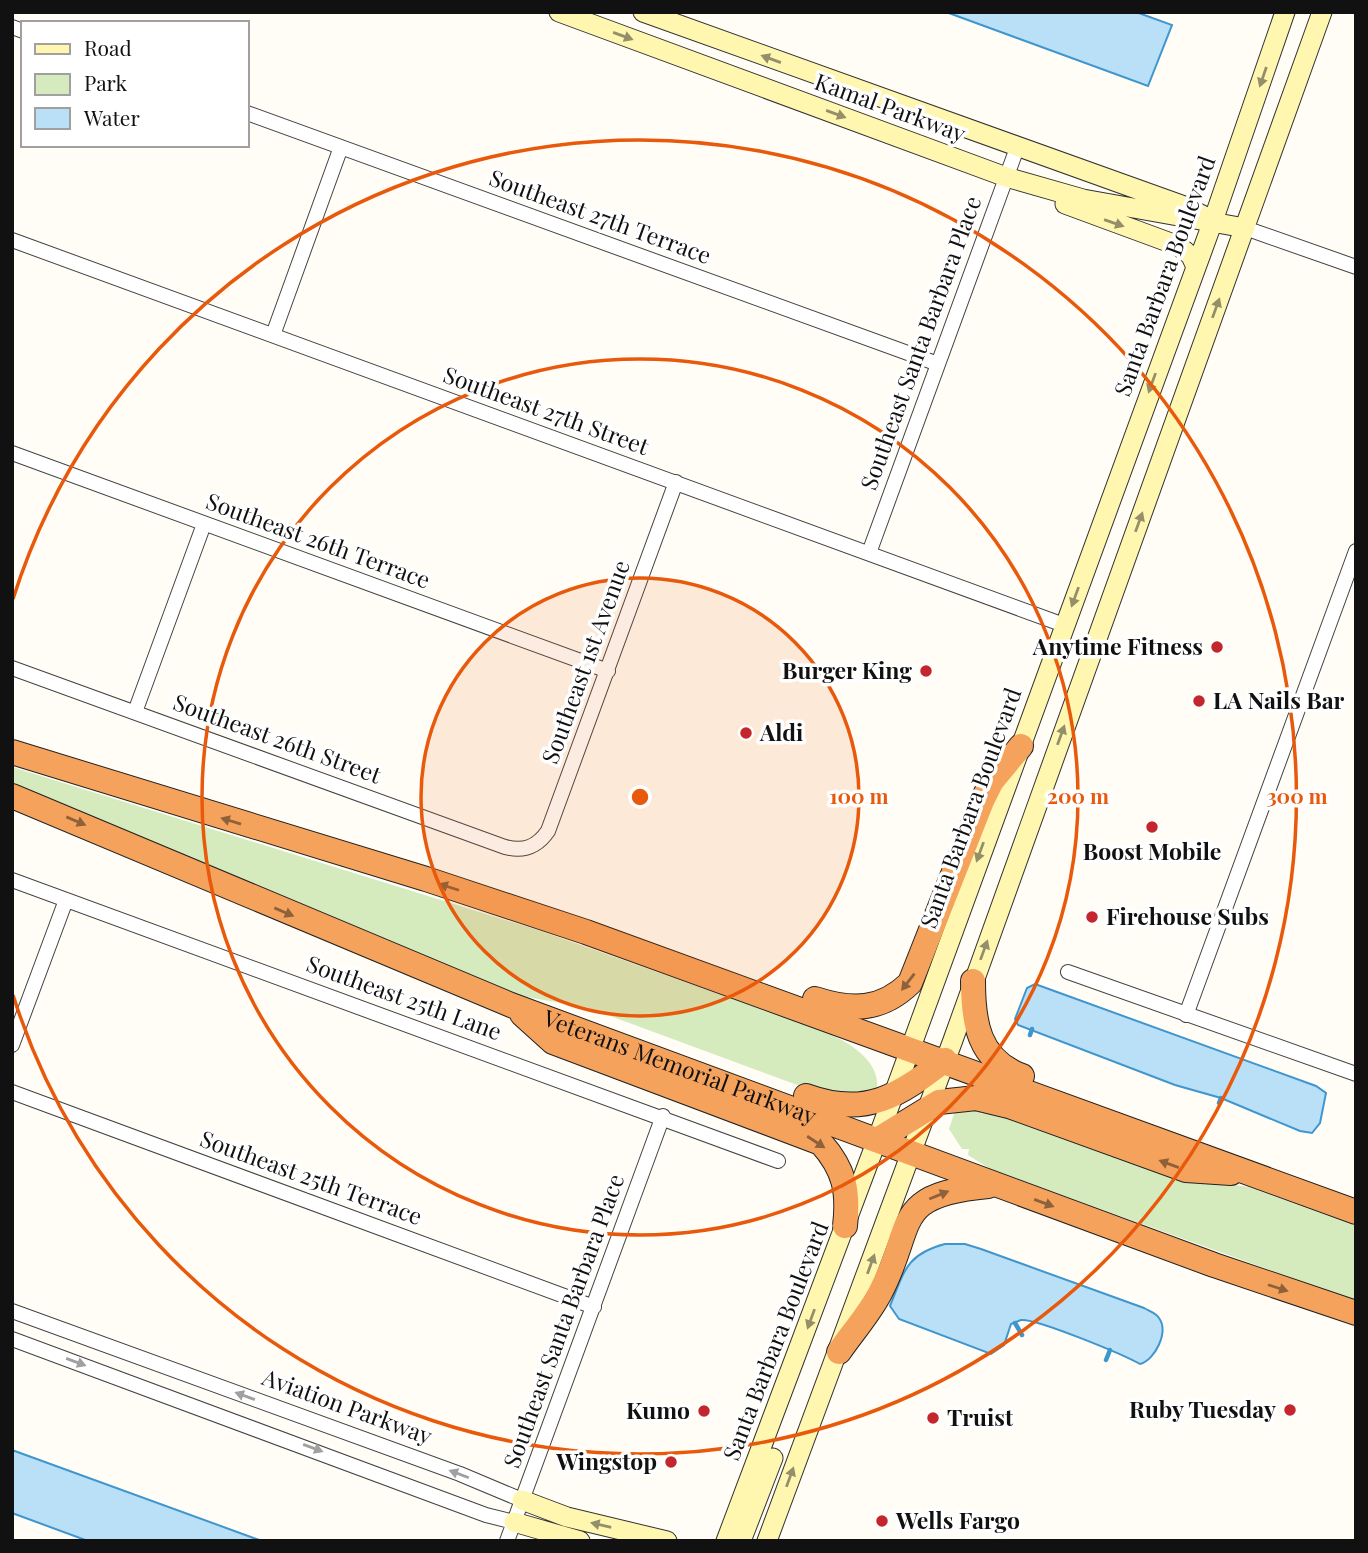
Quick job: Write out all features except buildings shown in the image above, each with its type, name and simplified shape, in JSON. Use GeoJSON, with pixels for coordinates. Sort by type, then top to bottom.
{"type":"FeatureCollection","features":[{"type":"Feature","properties":{"kind":"highway"},"geometry":{"type":"LineString","coordinates":[[513,908],[633,934],[836,1006],[872,1006],[896,996],[914,976],[982,801],[992,781],[1021,746]]}},
{"type":"Feature","properties":{"kind":"highway"},"geometry":{"type":"LineString","coordinates":[[12,752],[513,908],[909,1047],[1356,1212]]}},
{"type":"Feature","properties":{"kind":"highway","name":"Veterans Memorial Parkway"},"geometry":{"type":"LineString","coordinates":[[12,796],[511,1005],[1265,1284],[1356,1313]]}},
{"type":"Feature","properties":{"kind":"highway"},"geometry":{"type":"LineString","coordinates":[[973,981],[973,1011],[978,1034],[989,1054],[1006,1069],[1265,1163],[1299,1189]]}},
{"type":"Feature","properties":{"kind":"highway"},"geometry":{"type":"LineString","coordinates":[[511,1005],[581,1013],[836,1106],[866,1106],[893,1095],[945,1060]]}},
{"type":"Feature","properties":{"kind":"highway"},"geometry":{"type":"LineString","coordinates":[[511,1005],[553,1042],[821,1143],[837,1162],[846,1185],[845,1226]]}},
{"type":"Feature","properties":{"kind":"highway"},"geometry":{"type":"LineString","coordinates":[[877,1140],[928,1108],[959,1098],[988,1100],[1186,1170],[1261,1176]]}},
{"type":"Feature","properties":{"kind":"highway"},"geometry":{"type":"LineString","coordinates":[[839,1352],[880,1293],[902,1231],[916,1211],[928,1199],[945,1192],[997,1185]]}},
{"type":"Feature","properties":{"kind":"main road","name":"Kamal Parkway"},"geometry":{"type":"LineString","coordinates":[[559,12],[1006,177],[1083,199],[1245,229]]}},
{"type":"Feature","properties":{"kind":"main road","name":"Kamal Parkway"},"geometry":{"type":"LineString","coordinates":[[643,12],[1191,209],[1213,221]]}},
{"type":"Feature","properties":{"kind":"main road","name":"Santa Barbara Boulevard"},"geometry":{"type":"LineString","coordinates":[[726,1541],[877,1140],[1213,221],[1285,12]]}},
{"type":"Feature","properties":{"kind":"main road"},"geometry":{"type":"LineString","coordinates":[[767,1541],[928,1108],[1322,12]]}},
{"type":"Feature","properties":{"kind":"main road"},"geometry":{"type":"LineString","coordinates":[[1006,177],[1079,211],[1179,246],[1191,256],[1196,267]]}},
{"type":"Feature","properties":{"kind":"main road"},"geometry":{"type":"LineString","coordinates":[[741,1541],[782,1436],[784,1392]]}},
{"type":"Feature","properties":{"kind":"main road","name":"Aviation Parkway"},"geometry":{"type":"LineString","coordinates":[[522,1500],[567,1517],[667,1541]]}},
{"type":"Feature","properties":{"kind":"main road"},"geometry":{"type":"LineString","coordinates":[[514,1522],[580,1541]]}},
{"type":"Feature","properties":{"kind":"street","name":"Southeast 27th Terrace"},"geometry":{"type":"LineString","coordinates":[[248,113],[938,364]]}},
{"type":"Feature","properties":{"kind":"street"},"geometry":{"type":"LineString","coordinates":[[273,335],[341,147]]}},
{"type":"Feature","properties":{"kind":"street","name":"Southeast Santa Barbara Place"},"geometry":{"type":"LineString","coordinates":[[869,553],[1017,148]]}},
{"type":"Feature","properties":{"kind":"street"},"geometry":{"type":"LineString","coordinates":[[1245,229],[1356,267]]}},
{"type":"Feature","properties":{"kind":"street","name":"Southeast 27th Street"},"geometry":{"type":"LineString","coordinates":[[12,240],[1065,625]]}},
{"type":"Feature","properties":{"kind":"street","name":"Southeast 26th Terrace"},"geometry":{"type":"LineString","coordinates":[[12,453],[608,671]]}},
{"type":"Feature","properties":{"kind":"street","name":"Southeast 1st Avenue"},"geometry":{"type":"LineString","coordinates":[[528,848],[537,845],[548,831],[676,482]]}},
{"type":"Feature","properties":{"kind":"street"},"geometry":{"type":"LineString","coordinates":[[135,712],[204,524]]}},
{"type":"Feature","properties":{"kind":"street"},"geometry":{"type":"LineString","coordinates":[[1186,1015],[1356,551]]}},
{"type":"Feature","properties":{"kind":"street","name":"Southeast 26th Street"},"geometry":{"type":"LineString","coordinates":[[12,668],[505,847],[528,848]]}},
{"type":"Feature","properties":{"kind":"street","name":"Southeast 25th Lane"},"geometry":{"type":"LineString","coordinates":[[12,880],[663,1116],[778,1161]]}},
{"type":"Feature","properties":{"kind":"street"},"geometry":{"type":"LineString","coordinates":[[12,1045],[66,900]]}},
{"type":"Feature","properties":{"kind":"street"},"geometry":{"type":"LineString","coordinates":[[1068,972],[1356,1074]]}},
{"type":"Feature","properties":{"kind":"street","name":"Southeast 25th Terrace"},"geometry":{"type":"LineString","coordinates":[[12,1092],[594,1307]]}},
{"type":"Feature","properties":{"kind":"street","name":"Southeast Santa Barbara Place"},"geometry":{"type":"LineString","coordinates":[[507,1541],[663,1116]]}},
{"type":"Feature","properties":{"kind":"street","name":"Aviation Parkway"},"geometry":{"type":"LineString","coordinates":[[12,1311],[460,1474],[522,1500]]}},
{"type":"Feature","properties":{"kind":"street"},"geometry":{"type":"LineString","coordinates":[[12,1339],[485,1515],[514,1522]]}},
{"type":"Feature","properties":{"kind":"green space"},"geometry":{"type":"Polygon","coordinates":[[[12,767],[541,931],[823,1031],[860,1052],[873,1068],[877,1088],[870,1095],[808,1089],[586,1007],[514,995],[12,784],[12,767]]]}},
{"type":"Feature","properties":{"kind":"green space"},"geometry":{"type":"Polygon","coordinates":[[[978,1109],[982,1114],[986,1110],[1182,1178],[1249,1187],[1356,1226],[1356,1301],[990,1169],[968,1155],[969,1149],[962,1149],[949,1129],[955,1111],[978,1109]]]}},
{"type":"Feature","properties":{"kind":"water"},"geometry":{"type":"Polygon","coordinates":[[[946,12],[1136,12],[1172,25],[1148,86],[946,12]]]}},
{"type":"Feature","properties":{"kind":"water"},"geometry":{"type":"Polygon","coordinates":[[[1035,984],[1316,1086],[1326,1093],[1320,1123],[1312,1133],[1300,1131],[1221,1098],[1175,1085],[1018,1025],[1015,1019],[1027,988],[1035,984]]]}},
{"type":"Feature","properties":{"kind":"water"},"geometry":{"type":"Polygon","coordinates":[[[945,1244],[965,1244],[981,1249],[1144,1308],[1156,1315],[1162,1324],[1159,1345],[1151,1357],[1140,1364],[1061,1331],[1021,1320],[1011,1324],[1004,1345],[991,1354],[899,1319],[890,1306],[903,1274],[922,1253],[945,1244]]]}},
{"type":"Feature","properties":{"kind":"water"},"geometry":{"type":"Polygon","coordinates":[[[12,1450],[262,1541],[88,1541],[12,1513],[12,1450]]]}},
{"type":"Feature","properties":{"kind":"waterway"},"geometry":{"type":"LineString","coordinates":[[1030,1035],[1032,1029]]}},
{"type":"Feature","properties":{"kind":"waterway"},"geometry":{"type":"LineString","coordinates":[[1219,1103],[1221,1098]]}},
{"type":"Feature","properties":{"kind":"waterway"},"geometry":{"type":"LineString","coordinates":[[1015,1323],[1022,1335]]}},
{"type":"Feature","properties":{"kind":"waterway"},"geometry":{"type":"LineString","coordinates":[[1106,1360],[1110,1350]]}},
{"type":"Feature","properties":{"kind":"place","name":"Anytime Fitness"},"geometry":{"type":"Point","coordinates":[1217,647]}},
{"type":"Feature","properties":{"kind":"place","name":"Burger King"},"geometry":{"type":"Point","coordinates":[926,671]}},
{"type":"Feature","properties":{"kind":"place","name":"LA Nails Bar"},"geometry":{"type":"Point","coordinates":[1199,701]}},
{"type":"Feature","properties":{"kind":"place","name":"Aldi"},"geometry":{"type":"Point","coordinates":[746,733]}},
{"type":"Feature","properties":{"kind":"place","name":"Boost Mobile"},"geometry":{"type":"Point","coordinates":[1152,827]}},
{"type":"Feature","properties":{"kind":"place","name":"Firehouse Subs"},"geometry":{"type":"Point","coordinates":[1092,917]}},
{"type":"Feature","properties":{"kind":"place","name":"Ruby Tuesday"},"geometry":{"type":"Point","coordinates":[1290,1410]}},
{"type":"Feature","properties":{"kind":"place","name":"Kumo"},"geometry":{"type":"Point","coordinates":[704,1411]}},
{"type":"Feature","properties":{"kind":"place","name":"Truist"},"geometry":{"type":"Point","coordinates":[933,1418]}},
{"type":"Feature","properties":{"kind":"place","name":"Wingstop"},"geometry":{"type":"Point","coordinates":[671,1462]}},
{"type":"Feature","properties":{"kind":"place","name":"Wells Fargo"},"geometry":{"type":"Point","coordinates":[882,1521]}}]}
